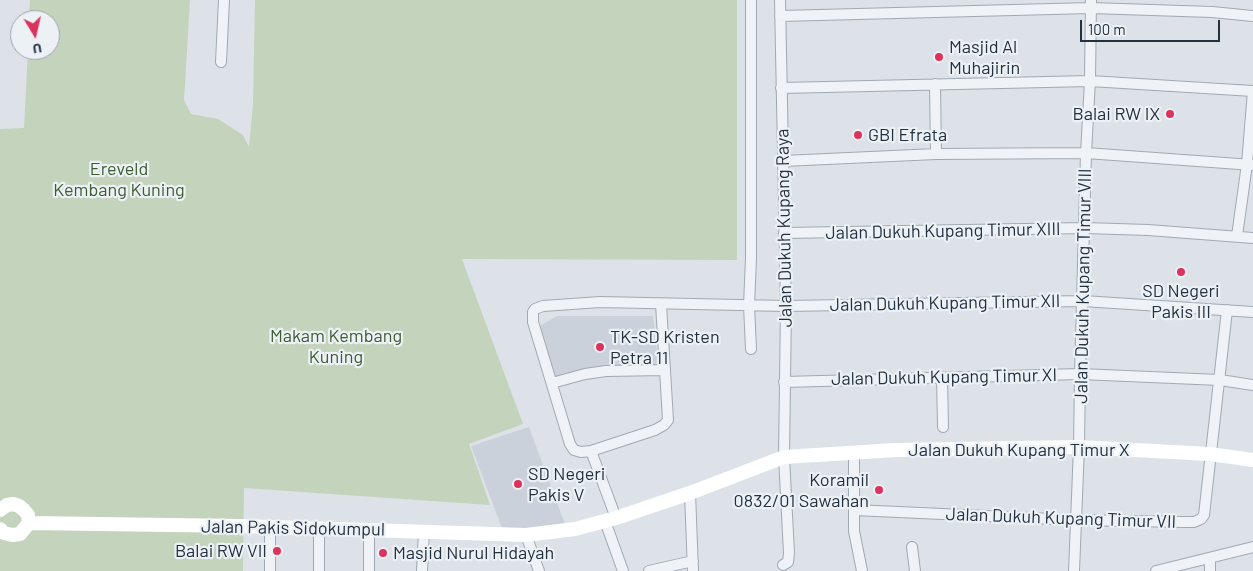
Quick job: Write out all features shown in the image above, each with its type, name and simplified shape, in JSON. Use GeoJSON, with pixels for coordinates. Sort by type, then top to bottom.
{"type":"FeatureCollection","features":[{"type":"Feature","properties":{"kind":"street"},"geometry":{"type":"LineString","coordinates":[[221,62],[224,0]]}},
{"type":"Feature","properties":{"kind":"street","name":"Jalan Dukuh Kupang Raya"},"geometry":{"type":"LineString","coordinates":[[751,0],[751,349]]}},
{"type":"Feature","properties":{"kind":"street","name":"Jalan Dukuh Kupang Raya"},"geometry":{"type":"LineString","coordinates":[[780,0],[786,306],[784,456],[789,553],[788,562],[783,565]]}},
{"type":"Feature","properties":{"kind":"street"},"geometry":{"type":"LineString","coordinates":[[780,16],[1091,4],[1253,16]]}},
{"type":"Feature","properties":{"kind":"street","name":"Jalan Dukuh Kupang Timur VIII"},"geometry":{"type":"LineString","coordinates":[[1074,571],[1080,447],[1080,374],[1091,4]]}},
{"type":"Feature","properties":{"kind":"street"},"geometry":{"type":"LineString","coordinates":[[782,88],[1090,81],[1253,91],[1250,164],[1237,236]]}},
{"type":"Feature","properties":{"kind":"street"},"geometry":{"type":"LineString","coordinates":[[935,84],[936,154]]}},
{"type":"Feature","properties":{"kind":"street"},"geometry":{"type":"LineString","coordinates":[[783,161],[936,154],[1086,153],[1250,164]]}},
{"type":"Feature","properties":{"kind":"street","name":"Jalan Dukuh Kupang Timur XIII"},"geometry":{"type":"LineString","coordinates":[[784,233],[1085,228],[1148,230],[1253,238]]}},
{"type":"Feature","properties":{"kind":"street","name":"Jalan Dukuh Kupang Timur XII"},"geometry":{"type":"LineString","coordinates":[[552,384],[532,314],[535,309],[551,305],[600,302],[786,306],[1083,301],[1253,312]]}},
{"type":"Feature","properties":{"kind":"street"},"geometry":{"type":"LineString","coordinates":[[661,304],[664,370],[669,413],[667,422],[655,430],[591,451],[577,452],[572,448],[552,384],[585,374],[606,371],[664,370]]}},
{"type":"Feature","properties":{"kind":"street"},"geometry":{"type":"LineString","coordinates":[[1210,454],[1227,310]]}},
{"type":"Feature","properties":{"kind":"street","name":"Jalan Dukuh Kupang Timur XI"},"geometry":{"type":"LineString","coordinates":[[784,382],[1080,374],[1220,380],[1253,385]]}},
{"type":"Feature","properties":{"kind":"street"},"geometry":{"type":"LineString","coordinates":[[942,377],[943,427]]}},
{"type":"Feature","properties":{"kind":"street","name":"Jalan Dukuh Kupang Timur X"},"geometry":{"type":"LineString","coordinates":[[690,493],[784,456],[854,452],[1080,447],[1210,454],[1253,460]]}},
{"type":"Feature","properties":{"kind":"street"},"geometry":{"type":"LineString","coordinates":[[591,451],[623,571]]}},
{"type":"Feature","properties":{"kind":"street"},"geometry":{"type":"LineString","coordinates":[[854,452],[856,546],[862,571]]}},
{"type":"Feature","properties":{"kind":"street","name":"Jalan Dukuh Kupang Timur VII"},"geometry":{"type":"LineString","coordinates":[[854,510],[1075,520],[1194,522],[1201,519],[1204,515],[1210,454]]}},
{"type":"Feature","properties":{"kind":"street"},"geometry":{"type":"LineString","coordinates":[[649,571],[693,566],[690,493]]}},
{"type":"Feature","properties":{"kind":"street","name":"Jalan Pakis Sidokumpul"},"geometry":{"type":"LineString","coordinates":[[29,523],[240,526],[526,535],[586,527],[690,493]]}},
{"type":"Feature","properties":{"kind":"street"},"geometry":{"type":"LineString","coordinates":[[0,510],[7,505],[20,506],[24,510],[29,523],[20,534],[12,535],[4,533],[0,529]]}},
{"type":"Feature","properties":{"kind":"street"},"geometry":{"type":"LineString","coordinates":[[270,528],[270,571]]}},
{"type":"Feature","properties":{"kind":"street"},"geometry":{"type":"LineString","coordinates":[[319,529],[319,571]]}},
{"type":"Feature","properties":{"kind":"street"},"geometry":{"type":"LineString","coordinates":[[369,530],[369,571]]}},
{"type":"Feature","properties":{"kind":"street"},"geometry":{"type":"LineString","coordinates":[[422,571],[424,531]]}},
{"type":"Feature","properties":{"kind":"street"},"geometry":{"type":"LineString","coordinates":[[526,535],[538,571]]}},
{"type":"Feature","properties":{"kind":"street"},"geometry":{"type":"LineString","coordinates":[[912,547],[915,571]]}},
{"type":"Feature","properties":{"kind":"street"},"geometry":{"type":"LineString","coordinates":[[1156,571],[1177,569],[1253,548]]}},
{"type":"Feature","properties":{"kind":"street"},"geometry":{"type":"LineString","coordinates":[[1210,559],[1210,571]]}},
{"type":"Feature","properties":{"kind":"shaded area","name":"TK-SD Kristen Petra 11"},"geometry":{"type":"Polygon","coordinates":[[[557,316],[653,316],[658,366],[556,381],[538,327],[557,316]]]}},
{"type":"Feature","properties":{"kind":"shaded area","name":"SD Negeri Pakis V"},"geometry":{"type":"Polygon","coordinates":[[[529,427],[566,527],[505,536],[471,446],[529,427]]]}},
{"type":"Feature","properties":{"kind":"green space","name":"Makam Kembang Kuning"},"geometry":{"type":"Polygon","coordinates":[[[30,0],[190,0],[184,100],[191,114],[218,119],[243,135],[249,147],[253,104],[255,0],[737,0],[737,260],[462,259],[523,424],[469,444],[490,505],[244,488],[243,571],[0,571],[0,129],[24,128],[27,60],[60,60],[60,10],[30,10],[30,0]]]}},
{"type":"Feature","properties":{"kind":"place","name":"Masjid Al Muhajirin"},"geometry":{"type":"Point","coordinates":[939,57]}},
{"type":"Feature","properties":{"kind":"place","name":"Balai RW IX"},"geometry":{"type":"Point","coordinates":[1170,114]}},
{"type":"Feature","properties":{"kind":"place","name":"GBI Efrata"},"geometry":{"type":"Point","coordinates":[858,135]}},
{"type":"Feature","properties":{"kind":"place","name":"SD Negeri Pakis III"},"geometry":{"type":"Point","coordinates":[1181,272]}},
{"type":"Feature","properties":{"kind":"place","name":"TK-SD Kristen Petra 11"},"geometry":{"type":"Point","coordinates":[600,347]}},
{"type":"Feature","properties":{"kind":"place","name":"SD Negeri Pakis V"},"geometry":{"type":"Point","coordinates":[518,484]}},
{"type":"Feature","properties":{"kind":"place","name":"Koramil 0832/01 Sawahan"},"geometry":{"type":"Point","coordinates":[879,490]}},
{"type":"Feature","properties":{"kind":"place","name":"Balai RW VII"},"geometry":{"type":"Point","coordinates":[277,551]}},
{"type":"Feature","properties":{"kind":"place","name":"Masjid Nurul Hidayah"},"geometry":{"type":"Point","coordinates":[383,553]}},
{"type":"Feature","properties":{"kind":"park label","name":"Ereveld Kembang Kuning"},"geometry":{"type":"Point","coordinates":[119,179]}}]}
